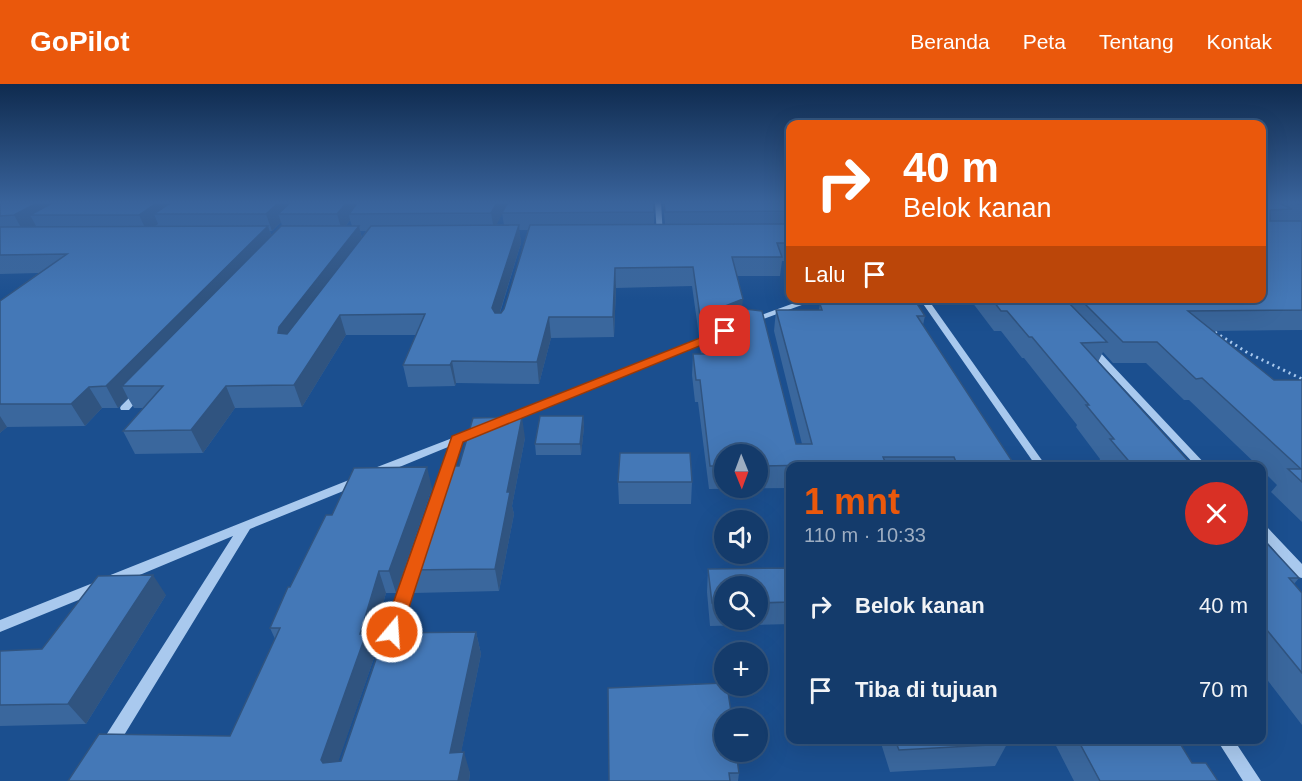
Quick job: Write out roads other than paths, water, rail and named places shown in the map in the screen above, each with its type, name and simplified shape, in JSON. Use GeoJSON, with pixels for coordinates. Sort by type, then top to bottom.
{"type":"FeatureCollection","features":[{"type":"Feature","properties":{"kind":"street"},"geometry":{"type":"LineString","coordinates":[[741,325],[764,321],[805,303]]}},
{"type":"Feature","properties":{"kind":"street"},"geometry":{"type":"LineString","coordinates":[[927,303],[1038,462]]}},
{"type":"Feature","properties":{"kind":"street"},"geometry":{"type":"LineString","coordinates":[[0,626],[719,333]]}},
{"type":"Feature","properties":{"kind":"street"},"geometry":{"type":"LineString","coordinates":[[1084,340],[1198,462]]}},
{"type":"Feature","properties":{"kind":"street"},"geometry":{"type":"LineString","coordinates":[[125,408],[149,382]]}},
{"type":"Feature","properties":{"kind":"street"},"geometry":{"type":"LineString","coordinates":[[438,495],[456,440]]}},
{"type":"Feature","properties":{"kind":"street"},"geometry":{"type":"LineString","coordinates":[[99,761],[246,526]]}},
{"type":"Feature","properties":{"kind":"street"},"geometry":{"type":"LineString","coordinates":[[1266,534],[1302,573]]}},
{"type":"Feature","properties":{"kind":"street"},"geometry":{"type":"LineString","coordinates":[[382,660],[420,550]]}},
{"type":"Feature","properties":{"kind":"street"},"geometry":{"type":"LineString","coordinates":[[1229,744],[1253,781]]}}]}
